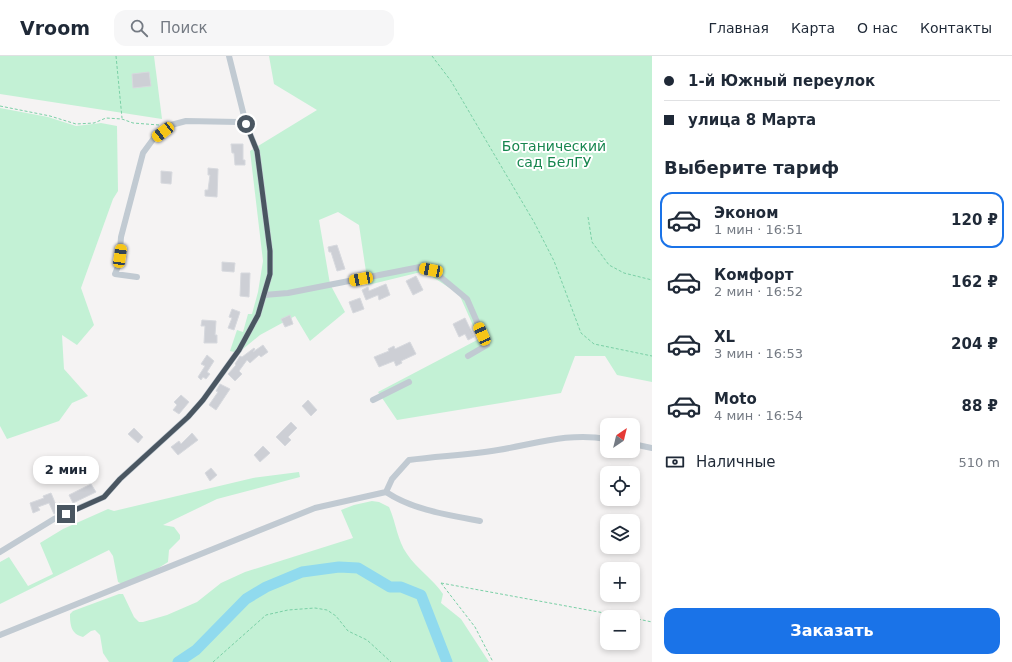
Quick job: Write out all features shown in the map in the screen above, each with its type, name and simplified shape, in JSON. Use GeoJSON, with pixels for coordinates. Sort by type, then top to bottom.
{"type":"FeatureCollection","features":[{"type":"Feature","properties":{"kind":"street"},"geometry":{"type":"LineString","coordinates":[[0,552],[54,519],[104,497],[120,479],[188,417],[203,400],[239,350],[258,315],[270,274],[270,251],[257,151],[246,124],[228,56]]}},
{"type":"Feature","properties":{"kind":"street"},"geometry":{"type":"LineString","coordinates":[[137,277],[115,274],[119,264],[121,237],[143,153],[154,138],[171,125],[186,121],[239,122],[246,124]]}},
{"type":"Feature","properties":{"kind":"street"},"geometry":{"type":"LineString","coordinates":[[264,296],[288,293],[420,267],[431,270],[467,299],[487,345],[468,356]]}},
{"type":"Feature","properties":{"kind":"street"},"geometry":{"type":"LineString","coordinates":[[373,400],[409,382]]}},
{"type":"Feature","properties":{"kind":"street"},"geometry":{"type":"LineString","coordinates":[[386,492],[392,479],[409,460],[479,453],[560,437],[582,436],[600,438]]}},
{"type":"Feature","properties":{"kind":"street"},"geometry":{"type":"LineString","coordinates":[[640,445],[652,448]]}},
{"type":"Feature","properties":{"kind":"street"},"geometry":{"type":"LineString","coordinates":[[0,635],[315,508],[386,492],[394,497],[433,512],[480,521]]}},
{"type":"Feature","properties":{"kind":"path"},"geometry":{"type":"LineString","coordinates":[[116,56],[122,119]]}},
{"type":"Feature","properties":{"kind":"path"},"geometry":{"type":"LineString","coordinates":[[432,56],[451,81],[534,222],[554,261],[581,333],[594,344],[652,356]]}},
{"type":"Feature","properties":{"kind":"path"},"geometry":{"type":"LineString","coordinates":[[0,106],[50,116],[76,124],[94,123],[106,118],[122,119],[139,124],[171,125]]}},
{"type":"Feature","properties":{"kind":"path"},"geometry":{"type":"LineString","coordinates":[[588,217],[592,242],[609,265],[624,274],[652,280]]}},
{"type":"Feature","properties":{"kind":"path"},"geometry":{"type":"LineString","coordinates":[[493,662],[475,627],[441,583],[600,612]]}},
{"type":"Feature","properties":{"kind":"path"},"geometry":{"type":"LineString","coordinates":[[213,662],[266,615],[288,610],[315,608],[327,610],[336,616],[348,631],[367,640],[391,662]]}},
{"type":"Feature","properties":{"kind":"path"},"geometry":{"type":"LineString","coordinates":[[640,619],[652,622]]}},
{"type":"Feature","properties":{"kind":"green space"},"geometry":{"type":"Polygon","coordinates":[[[0,56],[154,56],[162,119],[0,94],[0,56]]]}},
{"type":"Feature","properties":{"kind":"green space","name":"Ботанический сад БелГУ"},"geometry":{"type":"Polygon","coordinates":[[[269,56],[652,56],[652,382],[617,375],[605,356],[575,356],[561,393],[397,420],[378,392],[479,339],[459,294],[431,276],[421,272],[368,285],[359,225],[338,212],[319,220],[330,284],[345,312],[310,341],[295,316],[260,335],[238,353],[230,351],[237,330],[243,332],[248,314],[252,314],[258,292],[263,261],[250,151],[317,110],[274,84],[269,56]]]}},
{"type":"Feature","properties":{"kind":"green space"},"geometry":{"type":"Polygon","coordinates":[[[0,108],[48,117],[76,126],[101,123],[117,126],[118,191],[113,199],[81,288],[94,325],[77,345],[62,335],[64,369],[88,396],[72,403],[59,421],[7,439],[0,426],[0,108]]]}},
{"type":"Feature","properties":{"kind":"green space"},"geometry":{"type":"Polygon","coordinates":[[[299,472],[300,477],[217,499],[163,525],[174,527],[180,535],[180,539],[169,550],[168,562],[149,574],[122,584],[118,582],[113,556],[109,550],[0,604],[0,562],[9,557],[28,586],[53,574],[40,543],[63,529],[108,509],[114,511],[253,478],[299,472]]]}},
{"type":"Feature","properties":{"kind":"green space"},"geometry":{"type":"Polygon","coordinates":[[[372,501],[379,502],[389,507],[401,543],[407,554],[443,594],[441,603],[461,619],[489,662],[109,662],[103,653],[100,635],[95,630],[83,637],[76,634],[72,628],[70,614],[73,611],[119,594],[123,594],[134,617],[139,622],[143,622],[167,615],[197,602],[221,583],[245,572],[353,538],[341,510],[372,501]]]}},
{"type":"Feature","properties":{"kind":"building"},"geometry":{"type":"Polygon","coordinates":[[[149,72],[151,86],[133,88],[132,74],[149,72]]]}},
{"type":"Feature","properties":{"kind":"building"},"geometry":{"type":"Polygon","coordinates":[[[231,144],[243,144],[243,160],[245,160],[245,165],[235,165],[234,153],[232,153],[231,144]]]}},
{"type":"Feature","properties":{"kind":"building"},"geometry":{"type":"Polygon","coordinates":[[[208,168],[218,169],[217,197],[205,196],[205,190],[208,190],[210,175],[208,175],[208,168]]]}},
{"type":"Feature","properties":{"kind":"building"},"geometry":{"type":"Polygon","coordinates":[[[161,171],[172,172],[171,184],[161,183],[161,171]]]}},
{"type":"Feature","properties":{"kind":"building"},"geometry":{"type":"Polygon","coordinates":[[[337,245],[345,269],[337,271],[328,247],[337,245]]]}},
{"type":"Feature","properties":{"kind":"building"},"geometry":{"type":"Polygon","coordinates":[[[222,262],[235,263],[234,272],[222,271],[222,262]]]}},
{"type":"Feature","properties":{"kind":"building"},"geometry":{"type":"Polygon","coordinates":[[[241,273],[250,273],[249,297],[240,296],[241,273]]]}},
{"type":"Feature","properties":{"kind":"building"},"geometry":{"type":"Polygon","coordinates":[[[416,276],[423,290],[413,295],[406,281],[416,276]]]}},
{"type":"Feature","properties":{"kind":"building"},"geometry":{"type":"Polygon","coordinates":[[[386,284],[390,295],[379,300],[378,295],[366,300],[362,290],[368,287],[369,291],[386,284]]]}},
{"type":"Feature","properties":{"kind":"building"},"geometry":{"type":"Polygon","coordinates":[[[360,298],[364,309],[353,313],[349,302],[360,298]]]}},
{"type":"Feature","properties":{"kind":"building"},"geometry":{"type":"Polygon","coordinates":[[[232,309],[240,312],[234,330],[228,328],[232,318],[229,317],[232,309]]]}},
{"type":"Feature","properties":{"kind":"building"},"geometry":{"type":"Polygon","coordinates":[[[290,315],[293,324],[285,327],[281,319],[290,315]]]}},
{"type":"Feature","properties":{"kind":"building"},"geometry":{"type":"Polygon","coordinates":[[[465,318],[474,337],[468,340],[465,334],[459,337],[453,324],[465,318]]]}},
{"type":"Feature","properties":{"kind":"building"},"geometry":{"type":"Polygon","coordinates":[[[202,320],[216,321],[215,335],[217,335],[217,343],[204,343],[205,326],[201,326],[202,320]]]}},
{"type":"Feature","properties":{"kind":"building"},"geometry":{"type":"Polygon","coordinates":[[[410,342],[416,354],[401,361],[402,363],[396,366],[394,361],[379,367],[374,357],[389,351],[388,349],[394,346],[395,349],[410,342]]]}},
{"type":"Feature","properties":{"kind":"building"},"geometry":{"type":"Polygon","coordinates":[[[263,345],[268,352],[261,357],[259,355],[250,363],[247,360],[239,371],[242,374],[235,381],[228,374],[236,365],[235,364],[240,356],[242,357],[254,348],[255,349],[253,352],[263,345]]]}},
{"type":"Feature","properties":{"kind":"building"},"geometry":{"type":"Polygon","coordinates":[[[207,355],[214,361],[207,372],[210,374],[206,379],[203,377],[201,380],[198,377],[205,366],[201,364],[207,355]]]}},
{"type":"Feature","properties":{"kind":"building"},"geometry":{"type":"Polygon","coordinates":[[[220,384],[230,389],[216,410],[209,405],[218,392],[216,391],[220,384]]]}},
{"type":"Feature","properties":{"kind":"building"},"geometry":{"type":"Polygon","coordinates":[[[181,395],[189,402],[179,414],[173,410],[177,405],[174,402],[181,395]]]}},
{"type":"Feature","properties":{"kind":"building"},"geometry":{"type":"Polygon","coordinates":[[[308,400],[317,410],[311,416],[302,406],[308,400]]]}},
{"type":"Feature","properties":{"kind":"building"},"geometry":{"type":"Polygon","coordinates":[[[291,422],[297,428],[288,437],[291,440],[285,446],[276,437],[291,422]]]}},
{"type":"Feature","properties":{"kind":"building"},"geometry":{"type":"Polygon","coordinates":[[[134,428],[143,437],[138,443],[128,434],[134,428]]]}},
{"type":"Feature","properties":{"kind":"building"},"geometry":{"type":"Polygon","coordinates":[[[192,433],[198,440],[178,455],[171,447],[179,441],[181,444],[192,433]]]}},
{"type":"Feature","properties":{"kind":"building"},"geometry":{"type":"Polygon","coordinates":[[[263,446],[270,453],[260,462],[254,455],[263,446]]]}},
{"type":"Feature","properties":{"kind":"building"},"geometry":{"type":"Polygon","coordinates":[[[211,468],[217,475],[210,481],[205,473],[211,468]]]}},
{"type":"Feature","properties":{"kind":"building"},"geometry":{"type":"Polygon","coordinates":[[[91,484],[96,492],[73,503],[69,495],[91,484]]]}},
{"type":"Feature","properties":{"kind":"building"},"geometry":{"type":"Polygon","coordinates":[[[51,493],[56,505],[60,503],[63,510],[54,514],[49,503],[38,507],[40,510],[33,513],[30,503],[44,498],[43,496],[51,493]]]}},
{"type":"Feature","properties":{"kind":"waterway"},"geometry":{"type":"LineString","coordinates":[[178,662],[196,650],[246,599],[266,587],[302,572],[339,567],[358,568],[390,587],[401,587],[421,595],[447,662]]}},
{"type":"Feature","properties":{"kind":"route"},"geometry":{"type":"LineString","coordinates":[[66,514],[104,497],[120,479],[188,417],[203,400],[239,350],[258,315],[270,274],[270,251],[257,151],[246,124]]}}]}
